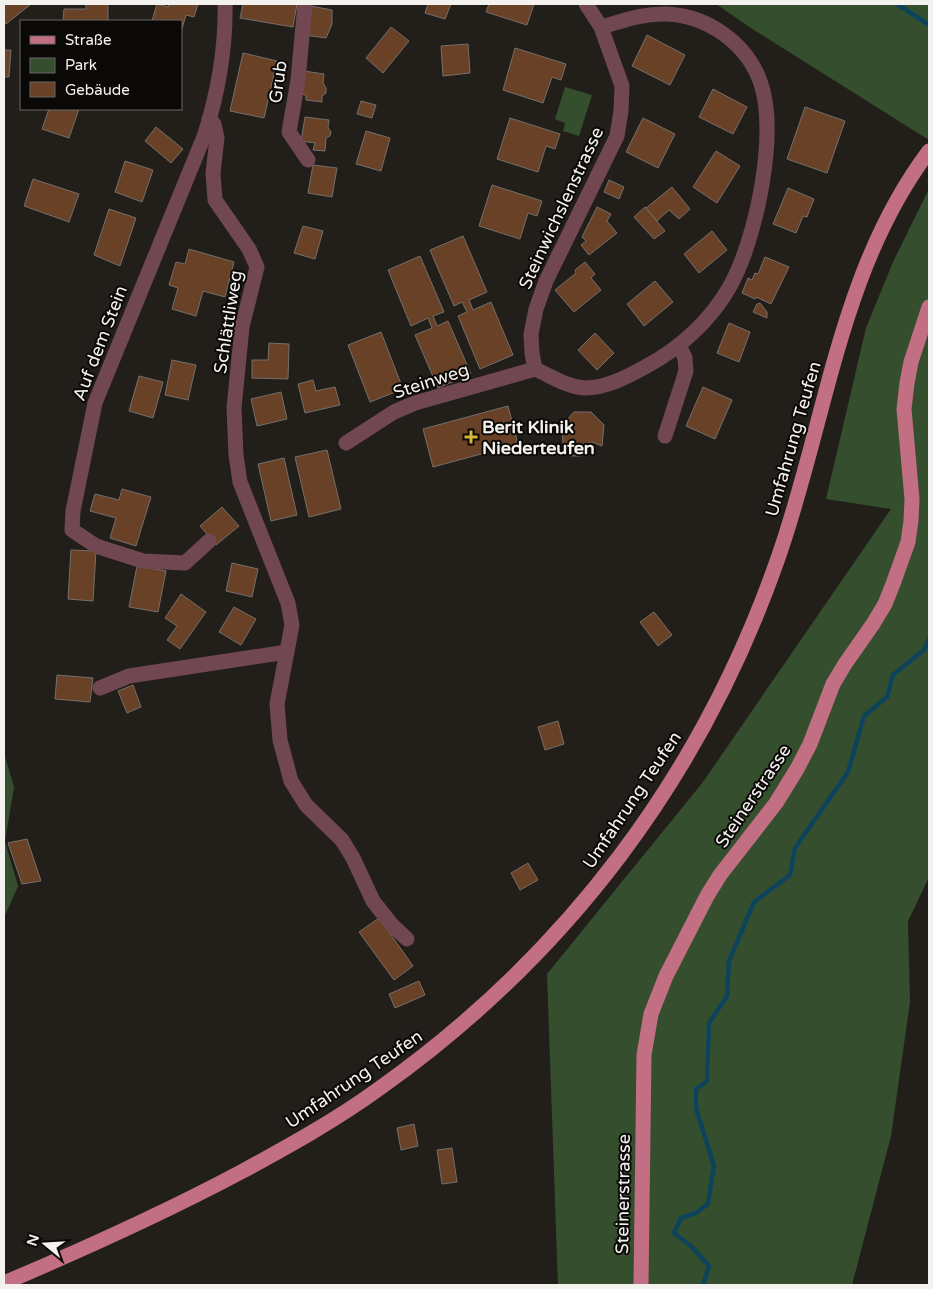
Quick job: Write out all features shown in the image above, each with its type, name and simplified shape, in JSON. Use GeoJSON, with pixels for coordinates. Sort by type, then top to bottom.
{"type":"FeatureCollection","features":[{"type":"Feature","properties":{"kind":"main road","name":"Umfahrung Teufen"},"geometry":{"type":"LineString","coordinates":[[4,1283],[117,1234],[197,1195],[312,1132],[378,1090],[472,1016],[511,980],[540,951],[619,859],[657,805],[708,720],[737,660],[779,557],[835,357],[860,281],[889,216],[904,188],[929,151]]}},
{"type":"Feature","properties":{"kind":"main road","name":"Steinerstrasse"},"geometry":{"type":"LineString","coordinates":[[641,1285],[644,1055],[651,1014],[666,976],[707,896],[720,875],[776,803],[797,768],[810,744],[833,684],[873,624],[885,604],[893,584],[908,542],[911,521],[912,499],[904,409],[907,384],[911,362],[929,307]]}},
{"type":"Feature","properties":{"kind":"street"},"geometry":{"type":"LineString","coordinates":[[209,119],[222,59],[225,4]]}},
{"type":"Feature","properties":{"kind":"street","name":"Grub"},"geometry":{"type":"LineString","coordinates":[[305,4],[298,80],[289,132],[308,160]]}},
{"type":"Feature","properties":{"kind":"street","name":"Steinwichslenstrasse"},"geometry":{"type":"LineString","coordinates":[[535,369],[531,334],[536,309],[546,281],[617,136],[620,120],[622,86],[601,27],[586,4]]}},
{"type":"Feature","properties":{"kind":"street"},"geometry":{"type":"LineString","coordinates":[[535,369],[566,384],[584,388],[603,386],[632,374],[656,361],[679,345],[711,315],[730,286],[744,254],[756,214],[764,171],[765,101],[760,82],[750,62],[730,38],[694,19],[668,14],[646,14],[601,27]]}},
{"type":"Feature","properties":{"kind":"street","name":"Auf dem Stein"},"geometry":{"type":"LineString","coordinates":[[209,119],[201,143],[95,403],[73,511],[72,530],[96,546],[143,561],[185,563],[209,541]]}},
{"type":"Feature","properties":{"kind":"street","name":"Schlättliweg"},"geometry":{"type":"LineString","coordinates":[[209,119],[214,124],[217,138],[213,173],[215,200],[249,249],[257,267],[242,328],[234,408],[236,455],[240,482],[288,603],[292,625],[277,704],[280,740],[291,781],[306,805],[342,840],[354,858],[374,901],[392,925],[407,939]]}},
{"type":"Feature","properties":{"kind":"street"},"geometry":{"type":"LineString","coordinates":[[665,436],[686,371],[685,358],[679,345]]}},
{"type":"Feature","properties":{"kind":"street","name":"Steinweg"},"geometry":{"type":"LineString","coordinates":[[346,443],[394,412],[415,403],[535,369]]}},
{"type":"Feature","properties":{"kind":"street"},"geometry":{"type":"LineString","coordinates":[[100,688],[129,676],[287,652]]}},
{"type":"Feature","properties":{"kind":"green space"},"geometry":{"type":"Polygon","coordinates":[[[716,4],[929,4],[929,140],[751,28],[716,4]]]}},
{"type":"Feature","properties":{"kind":"green space"},"geometry":{"type":"Polygon","coordinates":[[[565,87],[592,95],[579,136],[563,131],[565,123],[555,119],[565,87]]]}},
{"type":"Feature","properties":{"kind":"green space"},"geometry":{"type":"Polygon","coordinates":[[[929,189],[929,877],[908,921],[910,1002],[891,1136],[852,1285],[558,1285],[547,974],[703,782],[891,509],[826,499],[866,328],[893,262],[929,189]]]}},
{"type":"Feature","properties":{"kind":"green space"},"geometry":{"type":"Polygon","coordinates":[[[4,753],[14,787],[5,841],[18,886],[4,918],[4,753]]]}},
{"type":"Feature","properties":{"kind":"building"},"geometry":{"type":"Polygon","coordinates":[[[4,4],[31,4],[6,24],[4,21],[4,4]]]}},
{"type":"Feature","properties":{"kind":"building"},"geometry":{"type":"Polygon","coordinates":[[[86,4],[108,4],[108,20],[63,20],[64,9],[86,9],[86,4]]]}},
{"type":"Feature","properties":{"kind":"building"},"geometry":{"type":"Polygon","coordinates":[[[157,4],[168,7],[169,4],[198,4],[194,17],[186,15],[182,29],[182,20],[152,20],[157,4]]]}},
{"type":"Feature","properties":{"kind":"building"},"geometry":{"type":"Polygon","coordinates":[[[243,4],[297,4],[293,27],[240,18],[243,4]]]}},
{"type":"Feature","properties":{"kind":"building"},"geometry":{"type":"Polygon","coordinates":[[[428,4],[451,4],[445,19],[425,13],[428,4]]]}},
{"type":"Feature","properties":{"kind":"building"},"geometry":{"type":"Polygon","coordinates":[[[489,4],[534,4],[527,25],[486,12],[489,4]]]}},
{"type":"Feature","properties":{"kind":"building"},"geometry":{"type":"Polygon","coordinates":[[[311,6],[332,10],[332,24],[326,38],[305,35],[311,6]]]}},
{"type":"Feature","properties":{"kind":"building"},"geometry":{"type":"Polygon","coordinates":[[[391,27],[409,41],[383,73],[366,58],[391,27]]]}},
{"type":"Feature","properties":{"kind":"building"},"geometry":{"type":"Polygon","coordinates":[[[647,35],[685,55],[670,85],[632,66],[647,35]]]}},
{"type":"Feature","properties":{"kind":"building"},"geometry":{"type":"Polygon","coordinates":[[[468,44],[470,73],[443,76],[441,46],[468,44]]]}},
{"type":"Feature","properties":{"kind":"building"},"geometry":{"type":"Polygon","coordinates":[[[515,48],[566,64],[561,80],[552,77],[543,103],[503,90],[515,48]]]}},
{"type":"Feature","properties":{"kind":"building"},"geometry":{"type":"Polygon","coordinates":[[[4,50],[11,50],[9,77],[4,77],[4,50]]]}},
{"type":"Feature","properties":{"kind":"building"},"geometry":{"type":"Polygon","coordinates":[[[243,53],[277,61],[264,118],[230,111],[243,53]]]}},
{"type":"Feature","properties":{"kind":"building"},"geometry":{"type":"Polygon","coordinates":[[[304,71],[324,74],[323,83],[326,93],[322,96],[322,102],[306,100],[306,95],[300,94],[304,71]]]}},
{"type":"Feature","properties":{"kind":"building"},"geometry":{"type":"Polygon","coordinates":[[[713,89],[747,107],[733,134],[699,117],[713,89]]]}},
{"type":"Feature","properties":{"kind":"building"},"geometry":{"type":"Polygon","coordinates":[[[361,101],[376,105],[372,118],[357,114],[361,101]]]}},
{"type":"Feature","properties":{"kind":"building"},"geometry":{"type":"Polygon","coordinates":[[[805,107],[845,121],[827,173],[787,159],[805,107]]]}},
{"type":"Feature","properties":{"kind":"building"},"geometry":{"type":"Polygon","coordinates":[[[49,110],[79,110],[69,138],[42,129],[49,110]]]}},
{"type":"Feature","properties":{"kind":"building"},"geometry":{"type":"Polygon","coordinates":[[[305,117],[329,120],[328,128],[331,132],[330,136],[326,138],[325,151],[313,150],[315,143],[301,141],[305,117]]]}},
{"type":"Feature","properties":{"kind":"building"},"geometry":{"type":"Polygon","coordinates":[[[510,118],[560,134],[555,149],[546,146],[538,172],[497,159],[510,118]]]}},
{"type":"Feature","properties":{"kind":"building"},"geometry":{"type":"Polygon","coordinates":[[[643,118],[675,134],[658,168],[626,152],[643,118]]]}},
{"type":"Feature","properties":{"kind":"building"},"geometry":{"type":"Polygon","coordinates":[[[156,127],[183,149],[171,163],[145,141],[156,127]]]}},
{"type":"Feature","properties":{"kind":"building"},"geometry":{"type":"Polygon","coordinates":[[[366,131],[390,138],[381,171],[356,164],[366,131]]]}},
{"type":"Feature","properties":{"kind":"building"},"geometry":{"type":"Polygon","coordinates":[[[716,151],[740,166],[717,203],[693,187],[716,151]]]}},
{"type":"Feature","properties":{"kind":"building"},"geometry":{"type":"Polygon","coordinates":[[[125,161],[153,170],[142,202],[115,192],[125,161]]]}},
{"type":"Feature","properties":{"kind":"building"},"geometry":{"type":"Polygon","coordinates":[[[313,165],[337,168],[332,197],[308,193],[313,165]]]}},
{"type":"Feature","properties":{"kind":"building"},"geometry":{"type":"Polygon","coordinates":[[[33,179],[79,194],[69,222],[24,206],[33,179]]]}},
{"type":"Feature","properties":{"kind":"building"},"geometry":{"type":"Polygon","coordinates":[[[609,180],[624,187],[619,199],[604,192],[609,180]]]}},
{"type":"Feature","properties":{"kind":"building"},"geometry":{"type":"Polygon","coordinates":[[[492,185],[542,201],[537,216],[528,213],[520,239],[479,226],[492,185]]]}},
{"type":"Feature","properties":{"kind":"building"},"geometry":{"type":"Polygon","coordinates":[[[672,187],[690,209],[679,219],[669,210],[657,221],[646,208],[672,187]]]}},
{"type":"Feature","properties":{"kind":"building"},"geometry":{"type":"Polygon","coordinates":[[[788,188],[814,199],[807,217],[803,216],[796,233],[773,224],[788,188]]]}},
{"type":"Feature","properties":{"kind":"building"},"geometry":{"type":"Polygon","coordinates":[[[597,207],[611,214],[607,221],[617,233],[589,255],[581,245],[586,241],[582,237],[597,207]]]}},
{"type":"Feature","properties":{"kind":"building"},"geometry":{"type":"Polygon","coordinates":[[[645,207],[665,231],[654,239],[634,217],[645,207]]]}},
{"type":"Feature","properties":{"kind":"building"},"geometry":{"type":"Polygon","coordinates":[[[109,209],[136,218],[120,266],[94,255],[109,209]]]}},
{"type":"Feature","properties":{"kind":"building"},"geometry":{"type":"Polygon","coordinates":[[[303,226],[323,231],[315,259],[294,253],[303,226]]]}},
{"type":"Feature","properties":{"kind":"building"},"geometry":{"type":"Polygon","coordinates":[[[712,231],[727,250],[699,273],[684,254],[712,231]]]}},
{"type":"Feature","properties":{"kind":"building"},"geometry":{"type":"Polygon","coordinates":[[[463,236],[487,292],[469,300],[473,310],[491,302],[513,355],[480,369],[458,316],[467,312],[462,302],[454,306],[430,250],[463,236]]]}},
{"type":"Feature","properties":{"kind":"building"},"geometry":{"type":"Polygon","coordinates":[[[189,249],[234,262],[225,297],[203,291],[196,316],[172,309],[178,288],[169,285],[176,262],[185,264],[189,249]]]}},
{"type":"Feature","properties":{"kind":"building"},"geometry":{"type":"Polygon","coordinates":[[[420,256],[444,312],[433,316],[437,326],[448,321],[471,374],[438,388],[415,335],[432,328],[428,318],[411,326],[388,270],[420,256]]]}},
{"type":"Feature","properties":{"kind":"building"},"geometry":{"type":"Polygon","coordinates":[[[765,257],[789,267],[771,304],[742,293],[748,278],[752,280],[755,273],[758,274],[765,257]]]}},
{"type":"Feature","properties":{"kind":"building"},"geometry":{"type":"Polygon","coordinates":[[[585,262],[595,274],[591,278],[601,290],[574,312],[555,290],[576,273],[575,270],[585,262]]]}},
{"type":"Feature","properties":{"kind":"building"},"geometry":{"type":"Polygon","coordinates":[[[655,281],[673,302],[644,326],[627,304],[655,281]]]}},
{"type":"Feature","properties":{"kind":"building"},"geometry":{"type":"Polygon","coordinates":[[[760,303],[767,312],[767,318],[753,312],[757,304],[760,303]]]}},
{"type":"Feature","properties":{"kind":"building"},"geometry":{"type":"Polygon","coordinates":[[[729,323],[750,332],[739,362],[717,353],[729,323]]]}},
{"type":"Feature","properties":{"kind":"building"},"geometry":{"type":"Polygon","coordinates":[[[381,332],[403,389],[370,402],[348,345],[381,332]]]}},
{"type":"Feature","properties":{"kind":"building"},"geometry":{"type":"Polygon","coordinates":[[[595,333],[614,353],[597,370],[578,350],[595,333]]]}},
{"type":"Feature","properties":{"kind":"building"},"geometry":{"type":"Polygon","coordinates":[[[269,343],[289,344],[288,379],[252,378],[252,360],[268,360],[269,343]]]}},
{"type":"Feature","properties":{"kind":"building"},"geometry":{"type":"Polygon","coordinates":[[[172,360],[196,365],[188,400],[165,395],[172,360]]]}},
{"type":"Feature","properties":{"kind":"building"},"geometry":{"type":"Polygon","coordinates":[[[139,376],[163,382],[153,418],[129,411],[139,376]]]}},
{"type":"Feature","properties":{"kind":"building"},"geometry":{"type":"Polygon","coordinates":[[[313,380],[316,391],[335,387],[340,405],[305,413],[298,384],[313,380]]]}},
{"type":"Feature","properties":{"kind":"building"},"geometry":{"type":"Polygon","coordinates":[[[703,387],[732,400],[715,439],[686,426],[703,387]]]}},
{"type":"Feature","properties":{"kind":"building"},"geometry":{"type":"Polygon","coordinates":[[[281,392],[287,419],[257,426],[251,399],[281,392]]]}},
{"type":"Feature","properties":{"kind":"building","name":"Berit Klinik Niederteufen"},"geometry":{"type":"Polygon","coordinates":[[[508,406],[518,444],[433,467],[423,429],[508,406]]]}},
{"type":"Feature","properties":{"kind":"building"},"geometry":{"type":"Polygon","coordinates":[[[574,412],[591,412],[604,425],[602,446],[592,442],[584,445],[582,456],[571,456],[563,443],[562,431],[564,423],[574,412]]]}},
{"type":"Feature","properties":{"kind":"building"},"geometry":{"type":"Polygon","coordinates":[[[327,450],[341,509],[309,517],[295,457],[327,450]]]}},
{"type":"Feature","properties":{"kind":"building"},"geometry":{"type":"Polygon","coordinates":[[[284,458],[297,515],[271,521],[258,464],[284,458]]]}},
{"type":"Feature","properties":{"kind":"building"},"geometry":{"type":"Polygon","coordinates":[[[122,489],[151,497],[136,546],[110,538],[116,518],[90,511],[95,494],[119,500],[122,489]]]}},
{"type":"Feature","properties":{"kind":"building"},"geometry":{"type":"Polygon","coordinates":[[[222,507],[239,526],[216,545],[200,526],[222,507]]]}},
{"type":"Feature","properties":{"kind":"building"},"geometry":{"type":"Polygon","coordinates":[[[71,550],[96,551],[93,601],[68,599],[71,550]]]}},
{"type":"Feature","properties":{"kind":"building"},"geometry":{"type":"Polygon","coordinates":[[[232,563],[258,569],[252,597],[226,591],[232,563]]]}},
{"type":"Feature","properties":{"kind":"building"},"geometry":{"type":"Polygon","coordinates":[[[137,566],[166,571],[158,612],[129,607],[137,566]]]}},
{"type":"Feature","properties":{"kind":"building"},"geometry":{"type":"Polygon","coordinates":[[[181,594],[206,612],[180,649],[167,640],[177,626],[165,618],[181,594]]]}},
{"type":"Feature","properties":{"kind":"building"},"geometry":{"type":"Polygon","coordinates":[[[234,607],[256,619],[241,645],[219,632],[234,607]]]}},
{"type":"Feature","properties":{"kind":"building"},"geometry":{"type":"Polygon","coordinates":[[[654,612],[672,635],[658,646],[640,622],[654,612]]]}},
{"type":"Feature","properties":{"kind":"building"},"geometry":{"type":"Polygon","coordinates":[[[57,675],[93,678],[90,702],[55,699],[57,675]]]}},
{"type":"Feature","properties":{"kind":"building"},"geometry":{"type":"Polygon","coordinates":[[[133,685],[141,707],[127,713],[118,691],[133,685]]]}},
{"type":"Feature","properties":{"kind":"building"},"geometry":{"type":"Polygon","coordinates":[[[558,721],[564,744],[545,750],[538,727],[558,721]]]}},
{"type":"Feature","properties":{"kind":"building"},"geometry":{"type":"Polygon","coordinates":[[[27,839],[41,881],[22,884],[8,843],[27,839]]]}},
{"type":"Feature","properties":{"kind":"building"},"geometry":{"type":"Polygon","coordinates":[[[528,863],[538,880],[520,890],[511,873],[528,863]]]}},
{"type":"Feature","properties":{"kind":"building"},"geometry":{"type":"Polygon","coordinates":[[[379,918],[413,966],[394,980],[359,932],[379,918]]]}},
{"type":"Feature","properties":{"kind":"building"},"geometry":{"type":"Polygon","coordinates":[[[419,981],[425,995],[395,1008],[389,994],[419,981]]]}},
{"type":"Feature","properties":{"kind":"building"},"geometry":{"type":"Polygon","coordinates":[[[414,1124],[418,1146],[401,1150],[397,1128],[414,1124]]]}},
{"type":"Feature","properties":{"kind":"building"},"geometry":{"type":"Polygon","coordinates":[[[452,1148],[457,1182],[442,1184],[437,1150],[452,1148]]]}},
{"type":"Feature","properties":{"kind":"waterway"},"geometry":{"type":"LineString","coordinates":[[897,4],[929,25]]}},
{"type":"Feature","properties":{"kind":"waterway"},"geometry":{"type":"LineString","coordinates":[[703,1285],[709,1266],[691,1246],[674,1233],[681,1218],[696,1213],[708,1204],[714,1166],[696,1108],[696,1089],[707,1081],[709,1023],[727,996],[729,961],[754,902],[790,875],[795,848],[848,772],[864,716],[887,697],[893,675],[924,650],[929,639]]}},
{"type":"Feature","properties":{"kind":"place","name":"Berit Klinik Niederteufen"},"geometry":{"type":"Point","coordinates":[471,437]}}]}
